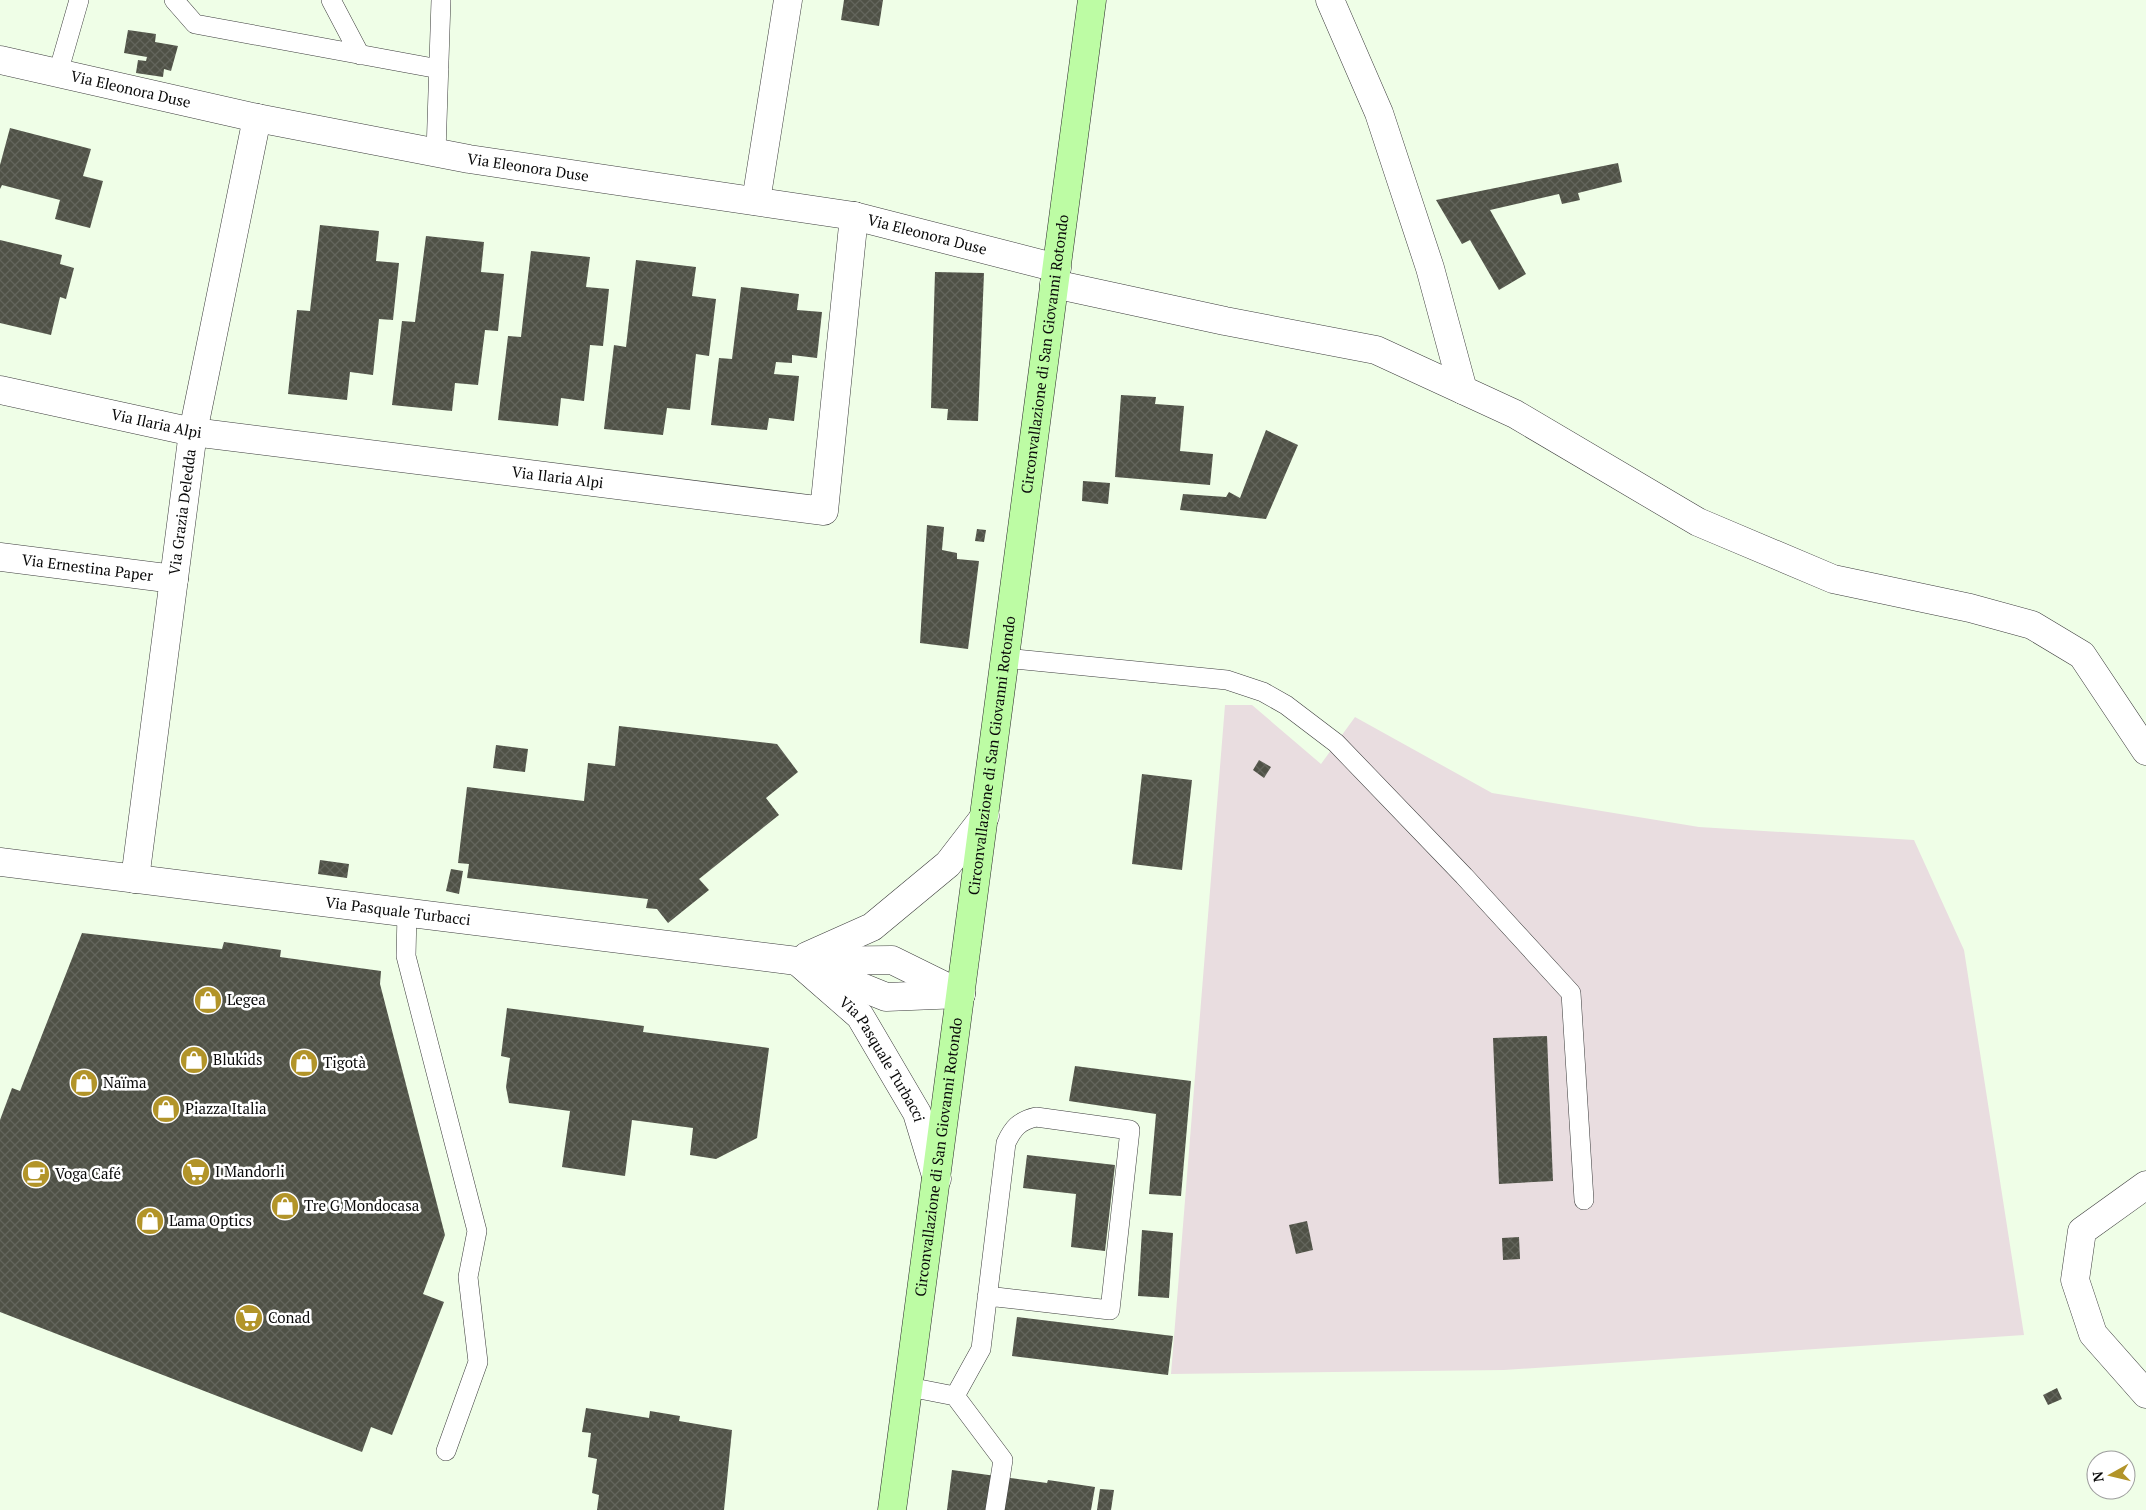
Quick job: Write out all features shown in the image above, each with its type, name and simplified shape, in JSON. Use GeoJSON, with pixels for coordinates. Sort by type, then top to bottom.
{"type":"FeatureCollection","features":[{"type":"Feature","properties":{"kind":"main road","name":"Circonvallazione di San Giovanni Rotondo"},"geometry":{"type":"LineString","coordinates":[[892,1510],[1092,0]]}},
{"type":"Feature","properties":{"kind":"street"},"geometry":{"type":"LineString","coordinates":[[756,201],[788,0]]}},
{"type":"Feature","properties":{"kind":"street"},"geometry":{"type":"LineString","coordinates":[[1330,0],[1379,113],[1430,268],[1463,390]]}},
{"type":"Feature","properties":{"kind":"street","name":"Via Eleonora Duse"},"geometry":{"type":"LineString","coordinates":[[0,60],[257,118],[436,153],[854,216],[1056,276],[1225,322],[1376,350],[1514,414],[1698,522],[1833,580],[1970,608],[2032,625],[2082,655],[2146,751]]}},
{"type":"Feature","properties":{"kind":"street","name":"Via Grazia Deledda"},"geometry":{"type":"LineString","coordinates":[[136,879],[193,432],[257,118]]}},
{"type":"Feature","properties":{"kind":"street","name":"Via Ilaria Alpi"},"geometry":{"type":"LineString","coordinates":[[0,390],[193,432],[824,510],[854,216]]}},
{"type":"Feature","properties":{"kind":"street","name":"Via Ernestina Paper"},"geometry":{"type":"LineString","coordinates":[[0,557],[174,579]]}},
{"type":"Feature","properties":{"kind":"street"},"geometry":{"type":"LineString","coordinates":[[797,961],[872,926],[948,864],[985,816]]}},
{"type":"Feature","properties":{"kind":"street","name":"Via Pasquale Turbacci"},"geometry":{"type":"LineString","coordinates":[[0,862],[797,961],[892,960],[961,994]]}},
{"type":"Feature","properties":{"kind":"street","name":"Via Pasquale Turbacci"},"geometry":{"type":"LineString","coordinates":[[797,961],[886,997],[961,994]]}},
{"type":"Feature","properties":{"kind":"street","name":"Via Pasquale Turbacci"},"geometry":{"type":"LineString","coordinates":[[797,961],[860,1016],[917,1113],[937,1179]]}},
{"type":"Feature","properties":{"kind":"street"},"geometry":{"type":"LineString","coordinates":[[2146,1185],[2082,1231],[2075,1280],[2093,1334],[2146,1394]]}},
{"type":"Feature","properties":{"kind":"lane"},"geometry":{"type":"LineString","coordinates":[[58,73],[80,0]]}},
{"type":"Feature","properties":{"kind":"lane"},"geometry":{"type":"LineString","coordinates":[[174,0],[196,24],[439,69]]}},
{"type":"Feature","properties":{"kind":"lane"},"geometry":{"type":"LineString","coordinates":[[331,0],[360,55]]}},
{"type":"Feature","properties":{"kind":"lane"},"geometry":{"type":"LineString","coordinates":[[436,153],[441,0]]}},
{"type":"Feature","properties":{"kind":"lane"},"geometry":{"type":"LineString","coordinates":[[1005,658],[1227,680],[1263,692],[1286,705],[1336,743],[1464,876],[1571,993],[1584,1200]]}},
{"type":"Feature","properties":{"kind":"lane"},"geometry":{"type":"LineString","coordinates":[[407,913],[406,956],[478,1231],[468,1277],[478,1362],[446,1451]]}},
{"type":"Feature","properties":{"kind":"lane"},"geometry":{"type":"LineString","coordinates":[[955,1396],[980,1349],[1006,1143],[1012,1129],[1023,1120],[1036,1117],[1130,1130],[1110,1310],[987,1296]]}},
{"type":"Feature","properties":{"kind":"lane"},"geometry":{"type":"LineString","coordinates":[[909,1387],[955,1396],[1003,1460],[995,1510]]}},
{"type":"Feature","properties":{"kind":"shaded area"},"geometry":{"type":"Polygon","coordinates":[[[1225,705],[1252,705],[1321,764],[1355,717],[1492,793],[1699,827],[1914,840],[1964,950],[2024,1335],[1504,1370],[1171,1374],[1225,705]]]}},
{"type":"Feature","properties":{"kind":"building"},"geometry":{"type":"Polygon","coordinates":[[[844,0],[883,0],[879,26],[841,20],[844,0]]]}},
{"type":"Feature","properties":{"kind":"building"},"geometry":{"type":"Polygon","coordinates":[[[128,30],[156,34],[155,42],[178,46],[171,71],[164,69],[163,77],[136,73],[138,60],[146,61],[147,57],[124,53],[128,30]]]}},
{"type":"Feature","properties":{"kind":"building"},"geometry":{"type":"Polygon","coordinates":[[[10,128],[91,149],[83,176],[103,181],[90,228],[55,219],[60,200],[2,185],[0,189],[0,165],[10,128]]]}},
{"type":"Feature","properties":{"kind":"building"},"geometry":{"type":"Polygon","coordinates":[[[1618,163],[1622,182],[1578,193],[1580,200],[1562,204],[1559,194],[1490,210],[1526,274],[1499,290],[1470,240],[1462,244],[1436,200],[1618,163]]]}},
{"type":"Feature","properties":{"kind":"building"},"geometry":{"type":"Polygon","coordinates":[[[320,225],[379,231],[376,261],[399,263],[393,320],[379,319],[373,375],[350,372],[347,400],[288,394],[297,310],[310,311],[320,225]]]}},
{"type":"Feature","properties":{"kind":"building"},"geometry":{"type":"Polygon","coordinates":[[[426,236],[484,242],[481,272],[504,274],[498,331],[485,330],[478,385],[455,383],[452,411],[392,405],[402,321],[415,322],[426,236]]]}},
{"type":"Feature","properties":{"kind":"building"},"geometry":{"type":"Polygon","coordinates":[[[0,240],[62,255],[60,264],[74,268],[66,299],[60,297],[51,335],[0,323],[0,240]]]}},
{"type":"Feature","properties":{"kind":"building"},"geometry":{"type":"Polygon","coordinates":[[[531,251],[590,257],[586,287],[609,289],[603,346],[590,345],[584,401],[561,398],[558,426],[498,420],[508,336],[521,337],[531,251]]]}},
{"type":"Feature","properties":{"kind":"building"},"geometry":{"type":"Polygon","coordinates":[[[636,260],[696,267],[692,296],[716,299],[709,356],[696,354],[690,410],[667,408],[663,435],[604,429],[614,345],[626,347],[636,260]]]}},
{"type":"Feature","properties":{"kind":"building"},"geometry":{"type":"Polygon","coordinates":[[[935,272],[984,273],[978,421],[947,420],[948,409],[931,408],[935,272]]]}},
{"type":"Feature","properties":{"kind":"building"},"geometry":{"type":"Polygon","coordinates":[[[741,287],[799,294],[797,310],[822,312],[817,358],[792,355],[792,363],[776,362],[774,374],[799,376],[794,421],[769,418],[767,430],[711,425],[719,358],[732,359],[741,287]]]}},
{"type":"Feature","properties":{"kind":"building"},"geometry":{"type":"Polygon","coordinates":[[[1121,395],[1156,397],[1155,404],[1184,406],[1180,451],[1213,454],[1210,485],[1115,477],[1121,395]]]}},
{"type":"Feature","properties":{"kind":"building"},"geometry":{"type":"Polygon","coordinates":[[[1266,430],[1298,445],[1266,519],[1180,510],[1183,494],[1226,497],[1229,492],[1240,498],[1266,430]]]}},
{"type":"Feature","properties":{"kind":"building"},"geometry":{"type":"Polygon","coordinates":[[[1083,481],[1110,483],[1108,504],[1082,501],[1083,481]]]}},
{"type":"Feature","properties":{"kind":"building"},"geometry":{"type":"Polygon","coordinates":[[[927,525],[944,527],[942,550],[957,553],[957,559],[979,561],[968,649],[920,643],[927,525]]]}},
{"type":"Feature","properties":{"kind":"building"},"geometry":{"type":"Polygon","coordinates":[[[977,529],[986,530],[984,542],[975,541],[977,529]]]}},
{"type":"Feature","properties":{"kind":"building"},"geometry":{"type":"Polygon","coordinates":[[[619,726],[777,744],[798,772],[766,798],[779,815],[699,879],[709,890],[668,923],[657,909],[646,908],[648,899],[467,878],[469,864],[458,863],[467,787],[584,801],[588,763],[615,766],[619,726]]]}},
{"type":"Feature","properties":{"kind":"building"},"geometry":{"type":"Polygon","coordinates":[[[496,745],[528,749],[525,772],[493,768],[496,745]]]}},
{"type":"Feature","properties":{"kind":"building"},"geometry":{"type":"Polygon","coordinates":[[[1259,760],[1271,767],[1264,778],[1253,770],[1259,760]]]}},
{"type":"Feature","properties":{"kind":"building"},"geometry":{"type":"Polygon","coordinates":[[[1142,774],[1192,780],[1182,870],[1132,864],[1142,774]]]}},
{"type":"Feature","properties":{"kind":"building"},"geometry":{"type":"Polygon","coordinates":[[[320,860],[349,864],[347,878],[318,874],[320,860]]]}},
{"type":"Feature","properties":{"kind":"building"},"geometry":{"type":"Polygon","coordinates":[[[451,869],[463,871],[459,894],[446,891],[451,869]]]}},
{"type":"Feature","properties":{"kind":"building"},"geometry":{"type":"Polygon","coordinates":[[[82,933],[222,949],[224,942],[281,950],[280,957],[381,971],[380,984],[445,1235],[423,1294],[444,1302],[392,1435],[371,1427],[362,1452],[0,1312],[0,1120],[12,1088],[20,1091],[82,933]]]}},
{"type":"Feature","properties":{"kind":"building"},"geometry":{"type":"Polygon","coordinates":[[[507,1008],[644,1026],[643,1032],[769,1048],[757,1138],[716,1159],[690,1155],[693,1128],[632,1120],[625,1176],[562,1167],[570,1111],[509,1103],[506,1087],[510,1058],[501,1056],[507,1008]]]}},
{"type":"Feature","properties":{"kind":"building"},"geometry":{"type":"Polygon","coordinates":[[[1547,1036],[1553,1181],[1499,1184],[1493,1038],[1547,1036]]]}},
{"type":"Feature","properties":{"kind":"building"},"geometry":{"type":"Polygon","coordinates":[[[1075,1066],[1191,1081],[1181,1196],[1149,1194],[1156,1114],[1069,1101],[1075,1066]]]}},
{"type":"Feature","properties":{"kind":"building"},"geometry":{"type":"Polygon","coordinates":[[[1027,1155],[1115,1165],[1105,1251],[1071,1247],[1076,1194],[1023,1188],[1027,1155]]]}},
{"type":"Feature","properties":{"kind":"building"},"geometry":{"type":"Polygon","coordinates":[[[1307,1221],[1313,1250],[1296,1254],[1289,1225],[1307,1221]]]}},
{"type":"Feature","properties":{"kind":"building"},"geometry":{"type":"Polygon","coordinates":[[[1142,1230],[1173,1233],[1169,1298],[1138,1296],[1142,1230]]]}},
{"type":"Feature","properties":{"kind":"building"},"geometry":{"type":"Polygon","coordinates":[[[1519,1237],[1520,1259],[1503,1260],[1502,1238],[1519,1237]]]}},
{"type":"Feature","properties":{"kind":"building"},"geometry":{"type":"Polygon","coordinates":[[[1017,1317],[1173,1336],[1168,1375],[1012,1356],[1017,1317]]]}},
{"type":"Feature","properties":{"kind":"building"},"geometry":{"type":"Polygon","coordinates":[[[2057,1388],[2062,1399],[2048,1405],[2043,1395],[2057,1388]]]}},
{"type":"Feature","properties":{"kind":"building"},"geometry":{"type":"Polygon","coordinates":[[[586,1408],[649,1418],[650,1411],[680,1416],[679,1421],[732,1430],[724,1510],[597,1510],[599,1495],[592,1493],[597,1459],[588,1457],[591,1433],[582,1432],[586,1408]]]}},
{"type":"Feature","properties":{"kind":"building"},"geometry":{"type":"Polygon","coordinates":[[[952,1470],[1047,1483],[1048,1480],[1095,1487],[1091,1510],[947,1510],[952,1470]]]}},
{"type":"Feature","properties":{"kind":"building"},"geometry":{"type":"Polygon","coordinates":[[[1100,1489],[1114,1490],[1111,1510],[1097,1510],[1100,1489]]]}},
{"type":"Feature","properties":{"kind":"place","name":"Legea"},"geometry":{"type":"Point","coordinates":[208,1000]}},
{"type":"Feature","properties":{"kind":"place","name":"Blukids"},"geometry":{"type":"Point","coordinates":[194,1060]}},
{"type":"Feature","properties":{"kind":"place","name":"Tigotà"},"geometry":{"type":"Point","coordinates":[304,1063]}},
{"type":"Feature","properties":{"kind":"place","name":"Naïma"},"geometry":{"type":"Point","coordinates":[84,1083]}},
{"type":"Feature","properties":{"kind":"place","name":"Piazza Italia"},"geometry":{"type":"Point","coordinates":[166,1109]}},
{"type":"Feature","properties":{"kind":"place","name":"I Mandorli"},"geometry":{"type":"Point","coordinates":[196,1172]}},
{"type":"Feature","properties":{"kind":"place","name":"Voga Café"},"geometry":{"type":"Point","coordinates":[36,1174]}},
{"type":"Feature","properties":{"kind":"place","name":"Tre G Mondocasa"},"geometry":{"type":"Point","coordinates":[285,1206]}},
{"type":"Feature","properties":{"kind":"place","name":"Lama Optics"},"geometry":{"type":"Point","coordinates":[150,1221]}},
{"type":"Feature","properties":{"kind":"place","name":"Conad"},"geometry":{"type":"Point","coordinates":[249,1318]}}]}
